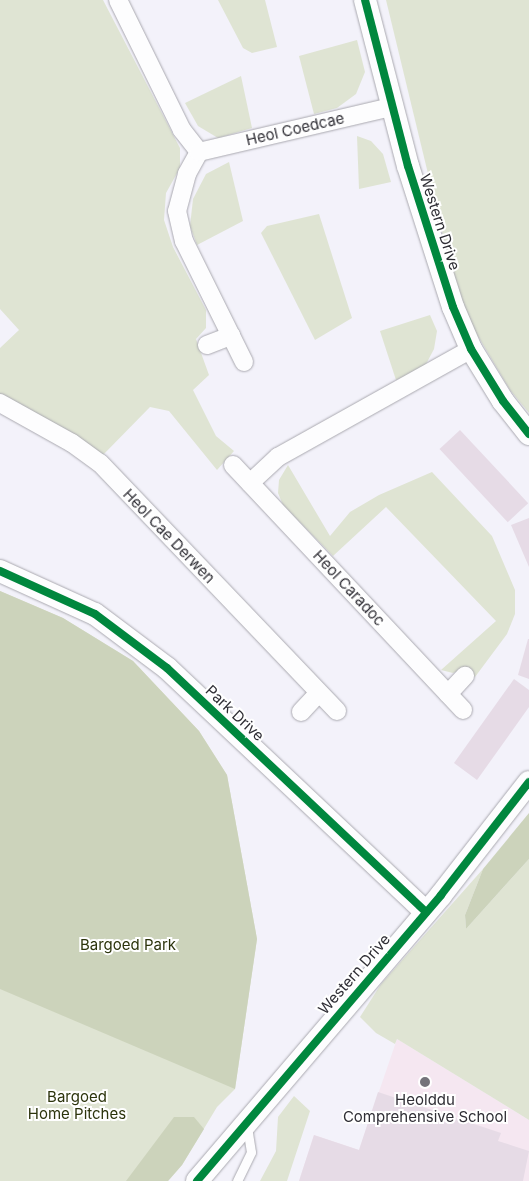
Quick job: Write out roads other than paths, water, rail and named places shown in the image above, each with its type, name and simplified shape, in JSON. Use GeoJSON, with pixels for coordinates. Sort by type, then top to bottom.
{"type":"FeatureCollection","features":[{"type":"Feature","properties":{"kind":"street"},"geometry":{"type":"LineString","coordinates":[[118,0],[182,130],[199,152],[187,174],[177,210],[184,241],[244,362]]}},
{"type":"Feature","properties":{"kind":"street","name":"Western Drive"},"geometry":{"type":"LineString","coordinates":[[365,0],[391,107],[453,307],[471,349],[503,401],[529,434]]}},
{"type":"Feature","properties":{"kind":"street","name":"Heol Coedcae"},"geometry":{"type":"LineString","coordinates":[[199,152],[391,107]]}},
{"type":"Feature","properties":{"kind":"street"},"geometry":{"type":"LineString","coordinates":[[207,345],[231,336]]}},
{"type":"Feature","properties":{"kind":"street"},"geometry":{"type":"LineString","coordinates":[[250,484],[278,457],[471,349]]}},
{"type":"Feature","properties":{"kind":"street","name":"Heol Cae Derwen"},"geometry":{"type":"LineString","coordinates":[[0,403],[72,443],[100,463],[337,711]]}},
{"type":"Feature","properties":{"kind":"street","name":"Heol Caradoc"},"geometry":{"type":"LineString","coordinates":[[233,465],[463,710]]}},
{"type":"Feature","properties":{"kind":"street","name":"Park Drive"},"geometry":{"type":"LineString","coordinates":[[0,571],[95,614],[167,668],[426,912]]}},
{"type":"Feature","properties":{"kind":"street"},"geometry":{"type":"LineString","coordinates":[[448,694],[465,676]]}},
{"type":"Feature","properties":{"kind":"street"},"geometry":{"type":"LineString","coordinates":[[301,712],[319,693]]}},
{"type":"Feature","properties":{"kind":"street","name":"Western Drive"},"geometry":{"type":"LineString","coordinates":[[197,1181],[426,912],[529,782]]}},
{"type":"Feature","properties":{"kind":"lane"},"geometry":{"type":"LineString","coordinates":[[237,1181],[251,1152],[246,1123]]}},
{"type":"Feature","properties":{"kind":"place","name":"Heolddu Comprehensive School"},"geometry":{"type":"Point","coordinates":[425,1082]}},
{"type":"Feature","properties":{"kind":"park label","name":"Bargoed Park"},"geometry":{"type":"Point","coordinates":[128,945]}},
{"type":"Feature","properties":{"kind":"park label","name":"Bargoed Home Pitches"},"geometry":{"type":"Point","coordinates":[77,1104]}}]}
